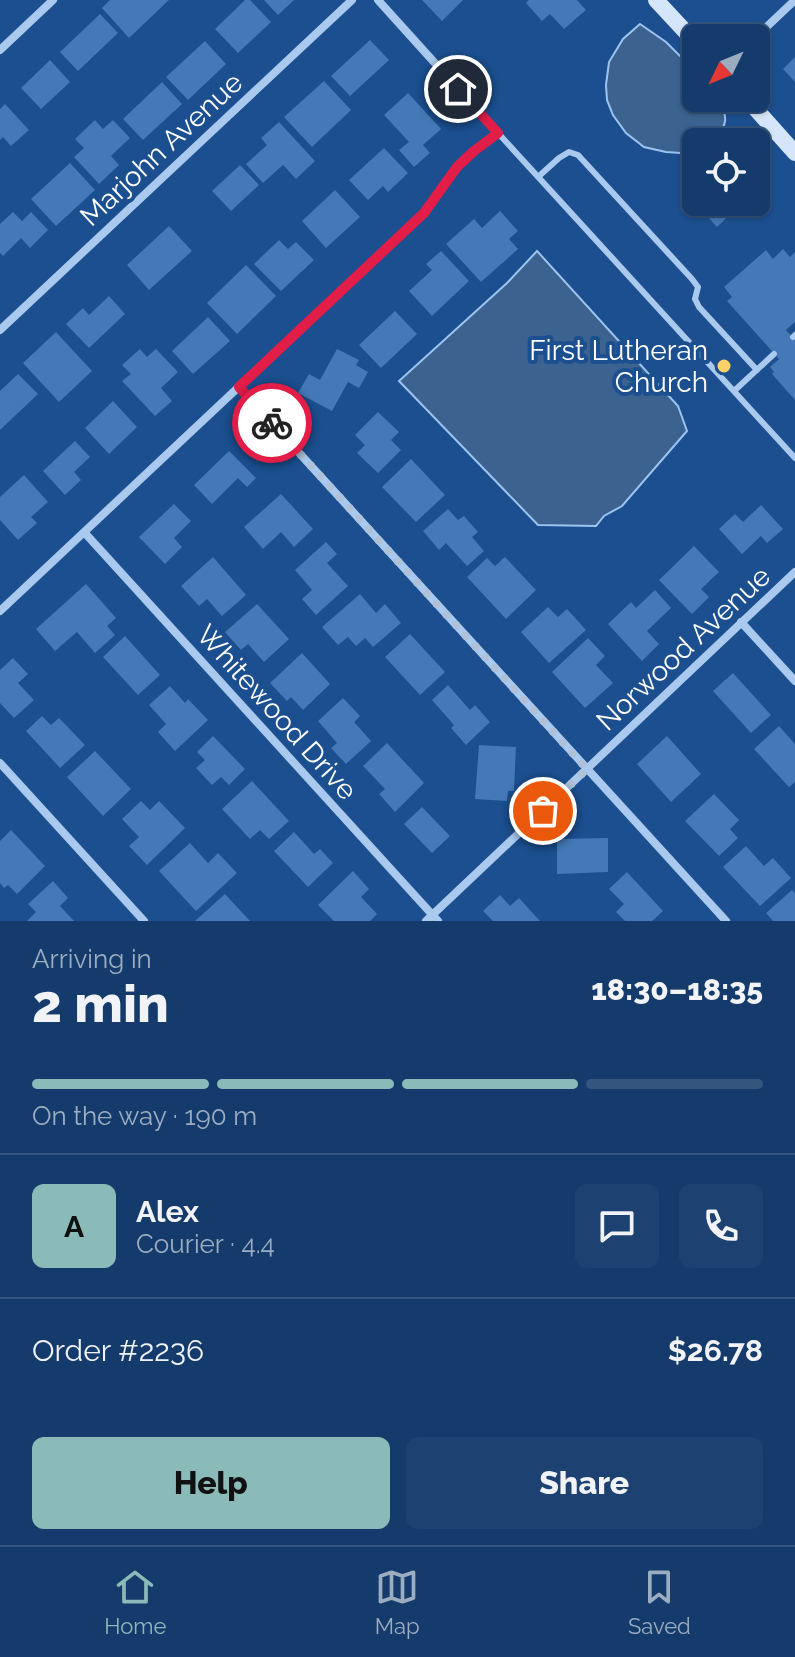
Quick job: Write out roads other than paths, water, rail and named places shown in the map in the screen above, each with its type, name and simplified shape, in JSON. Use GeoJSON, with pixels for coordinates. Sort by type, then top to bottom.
{"type":"FeatureCollection","features":[{"type":"Feature","properties":{"kind":"street"},"geometry":{"type":"LineString","coordinates":[[0,50],[53,0]]}},
{"type":"Feature","properties":{"kind":"street","name":"Marjohn Avenue"},"geometry":{"type":"LineString","coordinates":[[0,330],[352,0]]}},
{"type":"Feature","properties":{"kind":"street"},"geometry":{"type":"LineString","coordinates":[[0,611],[424,213],[457,167],[498,133],[378,0]]}},
{"type":"Feature","properties":{"kind":"street"},"geometry":{"type":"LineString","coordinates":[[656,0],[682,28]]}},
{"type":"Feature","properties":{"kind":"street"},"geometry":{"type":"LineString","coordinates":[[770,24],[795,0]]}},
{"type":"Feature","properties":{"kind":"street"},"geometry":{"type":"LineString","coordinates":[[758,112],[795,153]]}},
{"type":"Feature","properties":{"kind":"street"},"geometry":{"type":"LineString","coordinates":[[239,387],[726,921]]}},
{"type":"Feature","properties":{"kind":"street","name":"Whitewood Drive"},"geometry":{"type":"LineString","coordinates":[[84,532],[432,919]]}},
{"type":"Feature","properties":{"kind":"street","name":"Norwood Avenue"},"geometry":{"type":"LineString","coordinates":[[432,919],[795,572]]}},
{"type":"Feature","properties":{"kind":"street"},"geometry":{"type":"LineString","coordinates":[[741,622],[795,681]]}},
{"type":"Feature","properties":{"kind":"street"},"geometry":{"type":"LineString","coordinates":[[0,763],[144,921]]}},
{"type":"Feature","properties":{"kind":"lane"},"geometry":{"type":"LineString","coordinates":[[498,133],[795,458]]}},
{"type":"Feature","properties":{"kind":"lane"},"geometry":{"type":"LineString","coordinates":[[538,177],[569,152],[578,155],[692,279],[698,287],[695,299],[699,307],[757,370]]}},
{"type":"Feature","properties":{"kind":"lane"},"geometry":{"type":"LineString","coordinates":[[734,391],[774,354]]}},
{"type":"Feature","properties":{"kind":"water"},"geometry":{"type":"Polygon","coordinates":[[[640,24],[666,42],[682,58],[682,112],[724,112],[722,128],[682,128],[682,153],[644,147],[626,133],[613,115],[607,100],[606,85],[609,62],[623,39],[640,24]]]}},
{"type":"Feature","properties":{"kind":"water"},"geometry":{"type":"Polygon","coordinates":[[[537,251],[678,406],[687,431],[622,506],[604,516],[596,526],[538,525],[399,381],[507,283],[537,251]]]}},
{"type":"Feature","properties":{"kind":"place","name":"First Lutheran Church"},"geometry":{"type":"Point","coordinates":[724,366]}}]}
